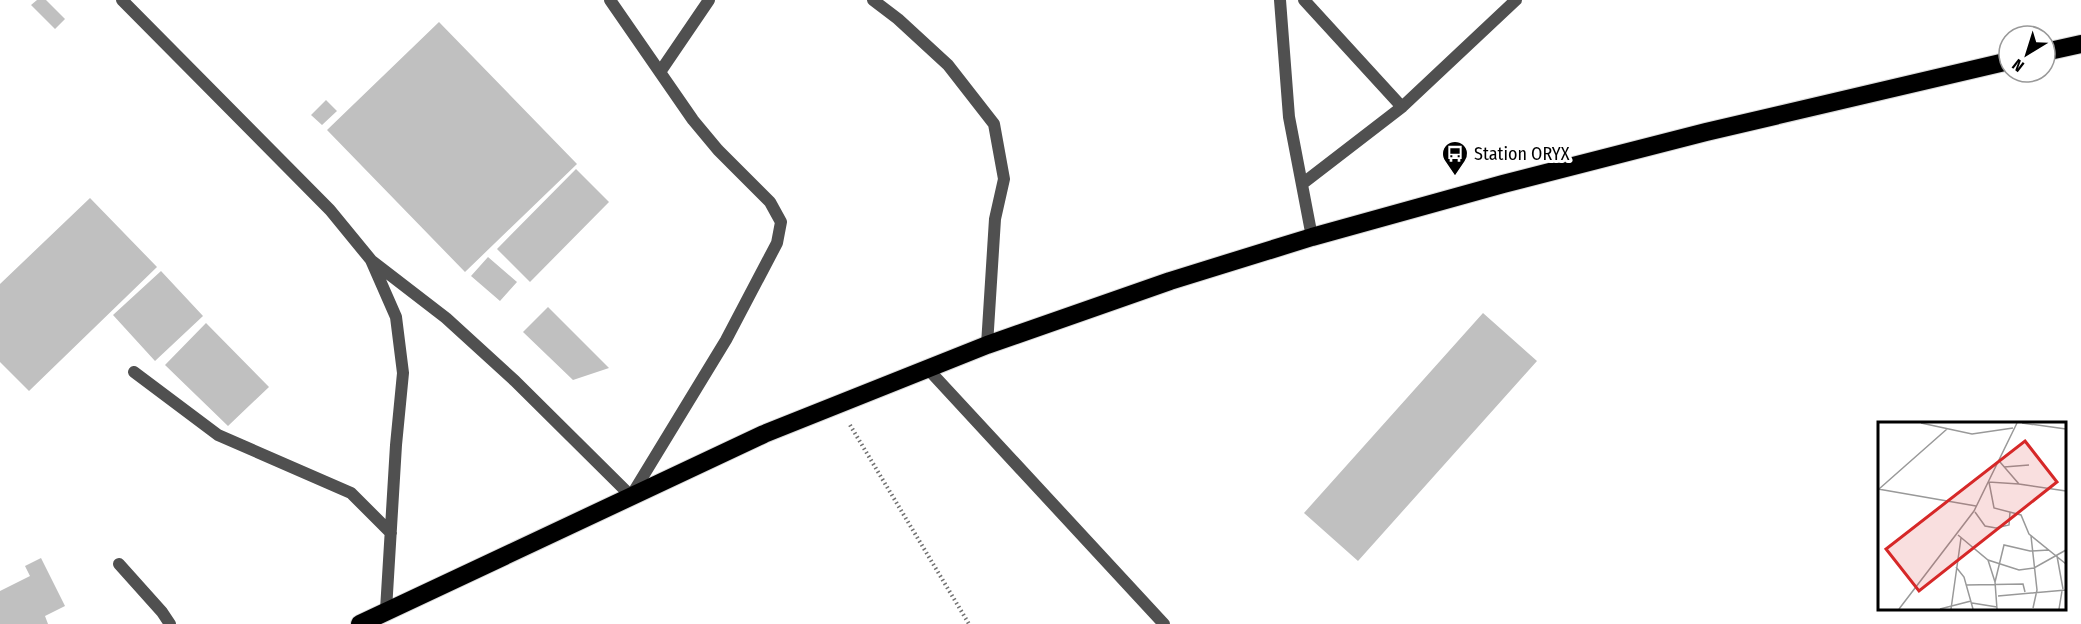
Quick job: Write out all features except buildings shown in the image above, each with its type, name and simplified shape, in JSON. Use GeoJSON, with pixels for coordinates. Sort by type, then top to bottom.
{"type":"FeatureCollection","features":[{"type":"Feature","properties":{"kind":"highway"},"geometry":{"type":"LineString","coordinates":[[2057,49],[2081,44]]}},
{"type":"Feature","properties":{"kind":"highway"},"geometry":{"type":"LineString","coordinates":[[360,624],[764,434],[987,345],[1170,281],[1312,237],[1706,132],[1997,63]]}},
{"type":"Feature","properties":{"kind":"street"},"geometry":{"type":"LineString","coordinates":[[123,0],[330,210],[371,260],[446,318],[515,381],[631,496],[726,340],[777,243],[781,222],[770,202],[718,150],[693,120],[610,0]]}},
{"type":"Feature","properties":{"kind":"street"},"geometry":{"type":"LineString","coordinates":[[660,72],[709,0]]}},
{"type":"Feature","properties":{"kind":"street"},"geometry":{"type":"LineString","coordinates":[[873,0],[898,19],[948,65],[994,124],[1004,179],[995,219],[987,345]]}},
{"type":"Feature","properties":{"kind":"street"},"geometry":{"type":"LineString","coordinates":[[1280,0],[1289,117],[1312,237]]}},
{"type":"Feature","properties":{"kind":"street"},"geometry":{"type":"LineString","coordinates":[[1304,0],[1402,107]]}},
{"type":"Feature","properties":{"kind":"street"},"geometry":{"type":"LineString","coordinates":[[1302,184],[1402,107],[1516,0]]}},
{"type":"Feature","properties":{"kind":"street"},"geometry":{"type":"LineString","coordinates":[[371,260],[396,317],[403,373],[386,610]]}},
{"type":"Feature","properties":{"kind":"street"},"geometry":{"type":"LineString","coordinates":[[927,368],[1164,624]]}},
{"type":"Feature","properties":{"kind":"street"},"geometry":{"type":"LineString","coordinates":[[134,372],[218,435],[351,493],[391,534]]}},
{"type":"Feature","properties":{"kind":"street"},"geometry":{"type":"LineString","coordinates":[[119,564],[170,624]]}},
{"type":"Feature","properties":{"kind":"path"},"geometry":{"type":"LineString","coordinates":[[837,404],[969,624]]}},
{"type":"Feature","properties":{"kind":"place","name":"Station ORYX"},"geometry":{"type":"Point","coordinates":[1455,177]}}]}
